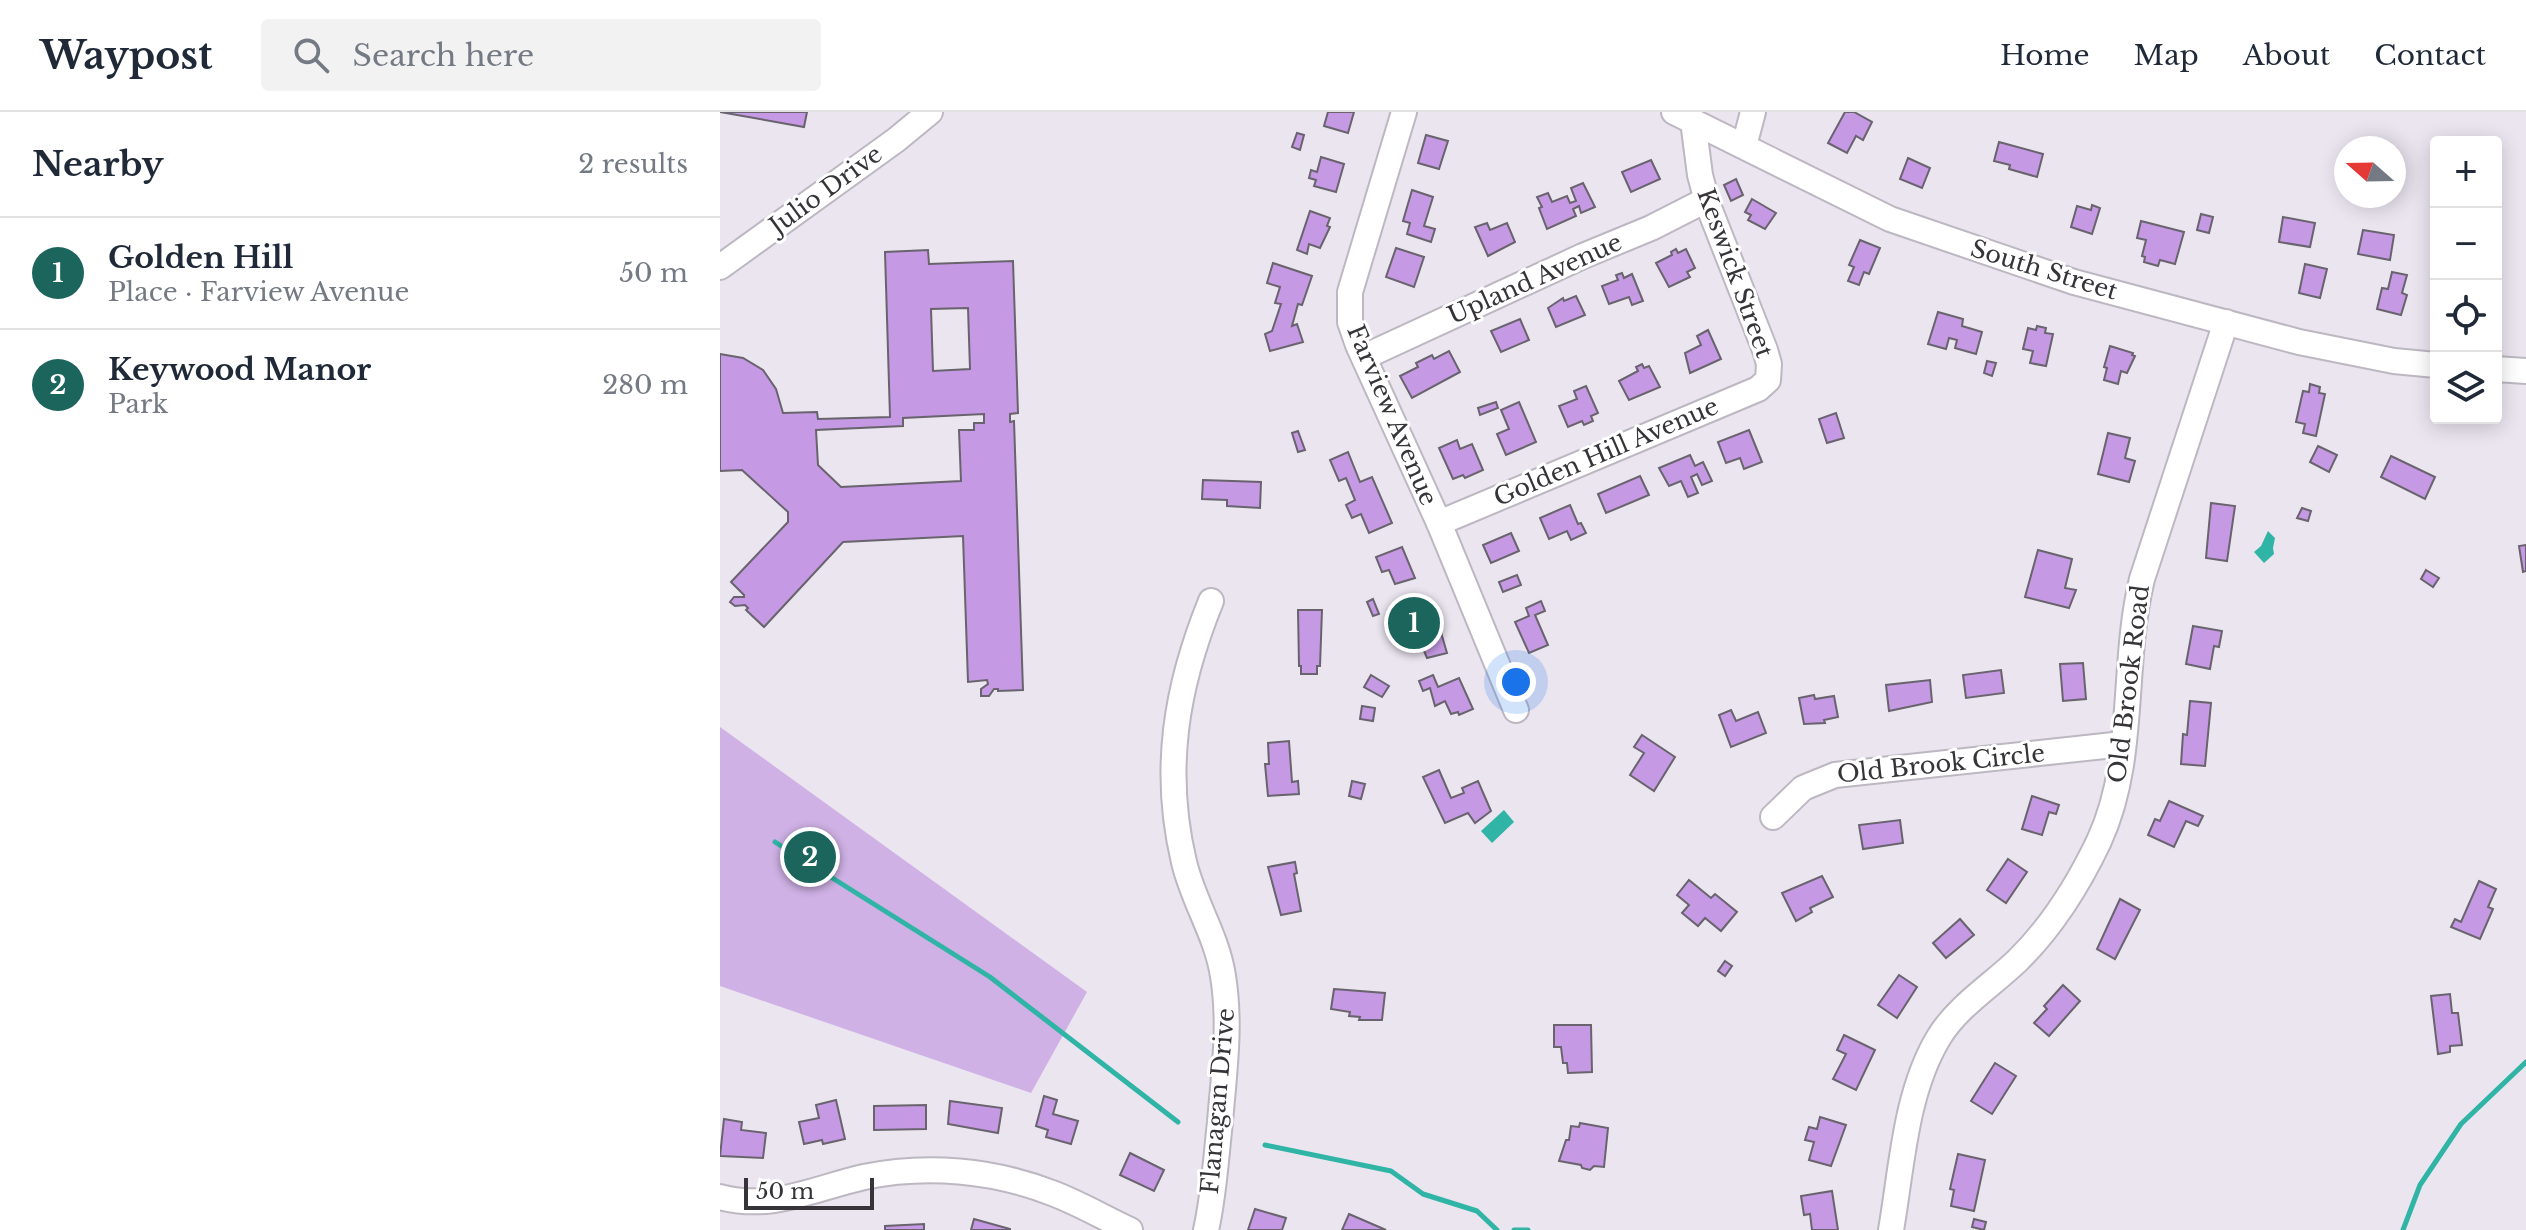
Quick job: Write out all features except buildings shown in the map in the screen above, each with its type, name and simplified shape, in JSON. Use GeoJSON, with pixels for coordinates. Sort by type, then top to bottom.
{"type":"FeatureCollection","features":[{"type":"Feature","properties":{"kind":"street","name":"Julio Drive"},"geometry":{"type":"LineString","coordinates":[[720,267],[930,112]]}},
{"type":"Feature","properties":{"kind":"street","name":"Farview Avenue"},"geometry":{"type":"LineString","coordinates":[[1404,112],[1350,296],[1351,327],[1439,523],[1516,710]]}},
{"type":"Feature","properties":{"kind":"street"},"geometry":{"type":"LineString","coordinates":[[1744,146],[1753,112]]}},
{"type":"Feature","properties":{"kind":"street","name":"South Street"},"geometry":{"type":"LineString","coordinates":[[1684,116],[1890,219],[2074,282],[2299,342],[2394,361],[2430,364]]}},
{"type":"Feature","properties":{"kind":"street","name":"Keswick Street"},"geometry":{"type":"LineString","coordinates":[[1684,116],[1706,200],[1765,350],[1769,378]]}},
{"type":"Feature","properties":{"kind":"street","name":"Upland Avenue"},"geometry":{"type":"LineString","coordinates":[[1364,357],[1585,255],[1651,228],[1706,200]]}},
{"type":"Feature","properties":{"kind":"street","name":"Old Brook Road"},"geometry":{"type":"LineString","coordinates":[[1891,1230],[1915,1099],[1930,1053],[1954,1018],[2027,951],[2069,896],[2107,822],[2119,776],[2134,616],[2143,574],[2226,322]]}},
{"type":"Feature","properties":{"kind":"street"},"geometry":{"type":"LineString","coordinates":[[2502,369],[2526,371]]}},
{"type":"Feature","properties":{"kind":"street","name":"Golden Hill Avenue"},"geometry":{"type":"LineString","coordinates":[[1439,523],[1758,389],[1769,378]]}},
{"type":"Feature","properties":{"kind":"street","name":"Flanagan Drive"},"geometry":{"type":"LineString","coordinates":[[1206,1230],[1228,1041],[1226,995],[1216,947],[1184,863],[1177,824],[1173,749],[1186,668],[1211,601]]}},
{"type":"Feature","properties":{"kind":"street","name":"Old Brook Circle"},"geometry":{"type":"LineString","coordinates":[[1773,817],[1803,788],[1835,775],[2123,744]]}},
{"type":"Feature","properties":{"kind":"street"},"geometry":{"type":"LineString","coordinates":[[720,1197],[755,1202],[799,1197],[865,1177],[941,1170],[1019,1181],[1130,1230]]}},
{"type":"Feature","properties":{"kind":"shaded area"},"geometry":{"type":"Polygon","coordinates":[[[2268,531],[2275,538],[2274,554],[2264,563],[2254,552],[2261,546],[2268,531]]]}},
{"type":"Feature","properties":{"kind":"shaded area"},"geometry":{"type":"Polygon","coordinates":[[[720,727],[1087,992],[1031,1093],[720,986],[720,727]]]}},
{"type":"Feature","properties":{"kind":"shaded area"},"geometry":{"type":"Polygon","coordinates":[[[1504,810],[1514,822],[1492,843],[1481,831],[1504,810]]]}},
{"type":"Feature","properties":{"kind":"waterway"},"geometry":{"type":"LineString","coordinates":[[775,842],[990,977],[1178,1122]]}},
{"type":"Feature","properties":{"kind":"waterway"},"geometry":{"type":"LineString","coordinates":[[2403,1230],[2420,1185],[2461,1124],[2526,1062]]}},
{"type":"Feature","properties":{"kind":"waterway"},"geometry":{"type":"LineString","coordinates":[[1265,1145],[1391,1171],[1423,1194],[1477,1211],[1497,1230]]}},
{"type":"Feature","properties":{"kind":"waterway"},"geometry":{"type":"LineString","coordinates":[[1514,1230],[1528,1230]]}},
{"type":"Feature","properties":{"kind":"place","name":"Golden Hill"},"geometry":{"type":"Point","coordinates":[1414,623]}},
{"type":"Feature","properties":{"kind":"place","name":"Keywood Manor"},"geometry":{"type":"Point","coordinates":[810,857]}}]}
